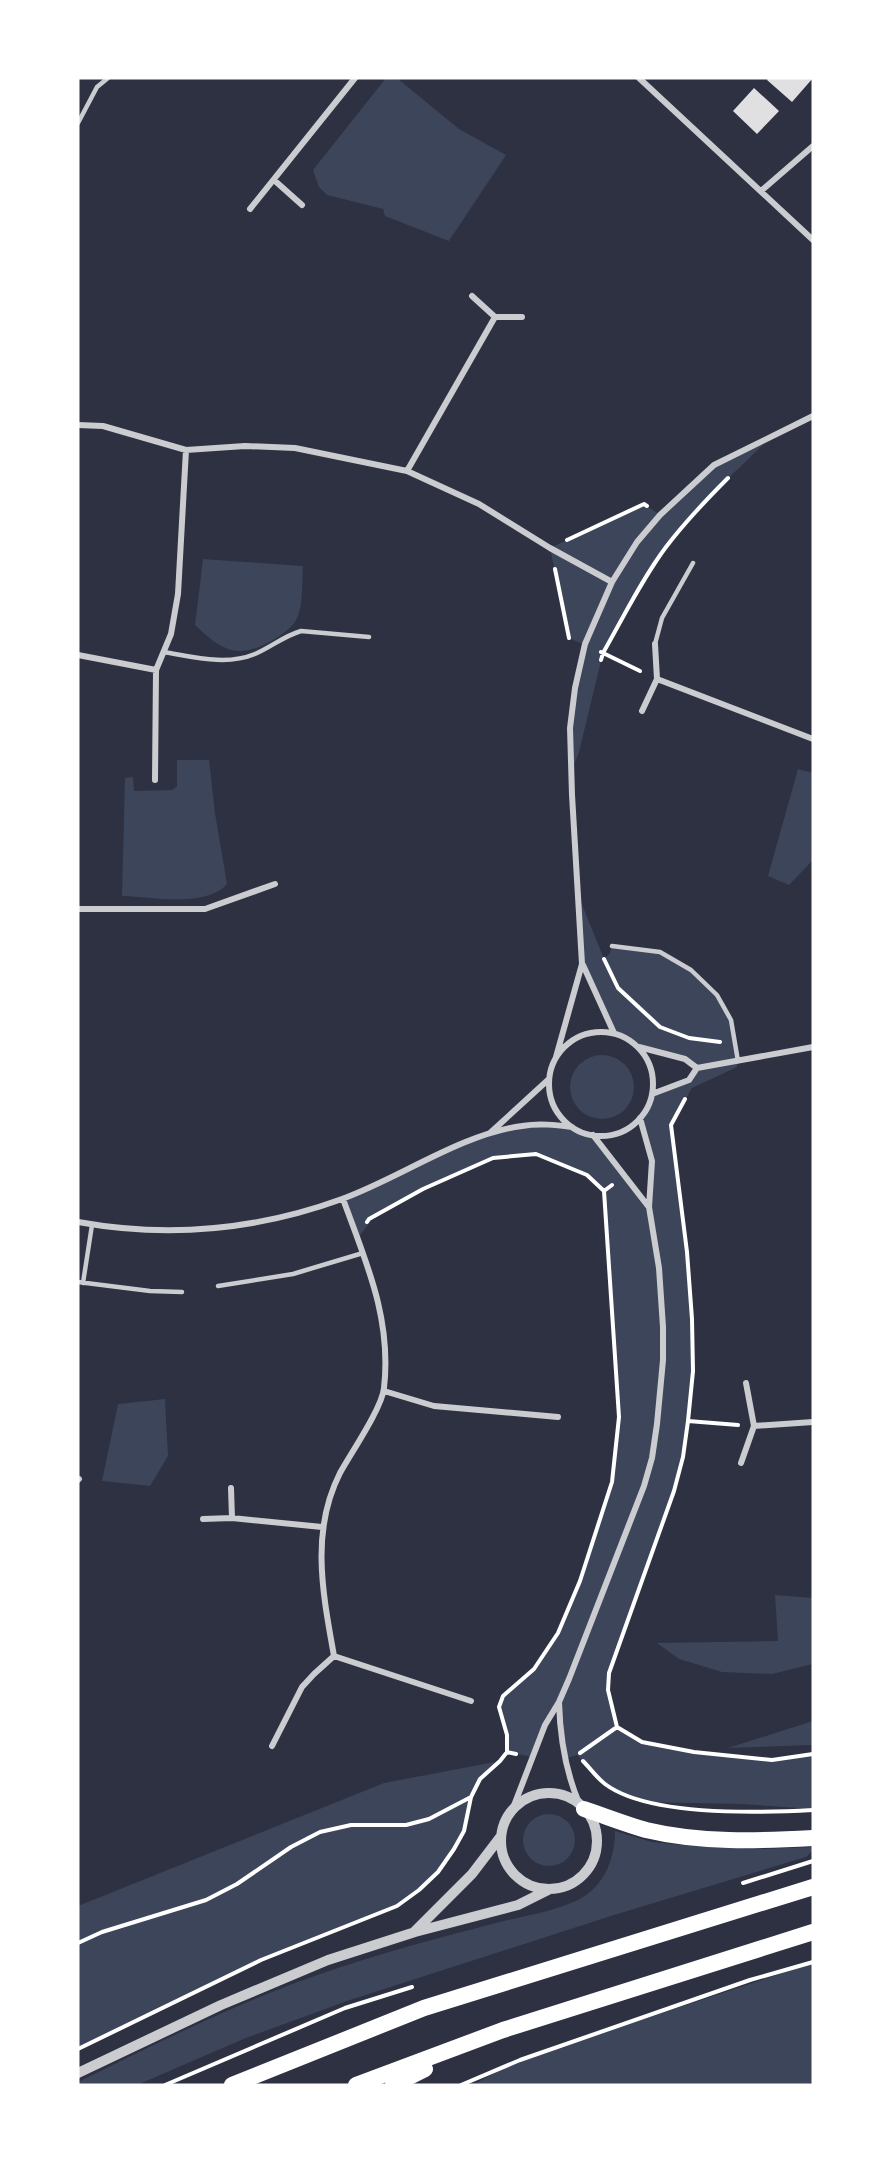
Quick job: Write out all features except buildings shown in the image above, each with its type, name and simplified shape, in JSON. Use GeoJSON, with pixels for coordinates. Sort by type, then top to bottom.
{"type":"FeatureCollection","features":[{"type":"Feature","properties":{"kind":"highway"},"geometry":{"type":"LineString","coordinates":[[581,1806],[646,1830],[672,1834],[758,1841],[813,1838]]}},
{"type":"Feature","properties":{"kind":"highway"},"geometry":{"type":"LineString","coordinates":[[232,2085],[424,2008],[813,1887]]}},
{"type":"Feature","properties":{"kind":"highway"},"geometry":{"type":"LineString","coordinates":[[356,2085],[503,2030],[813,1932]]}},
{"type":"Feature","properties":{"kind":"highway"},"geometry":{"type":"LineString","coordinates":[[393,2085],[503,2030]]}},
{"type":"Feature","properties":{"kind":"street"},"geometry":{"type":"LineString","coordinates":[[639,78],[813,240]]}},
{"type":"Feature","properties":{"kind":"street"},"geometry":{"type":"LineString","coordinates":[[250,209],[350,80]]}},
{"type":"Feature","properties":{"kind":"street"},"geometry":{"type":"LineString","coordinates":[[761,191],[813,146]]}},
{"type":"Feature","properties":{"kind":"street"},"geometry":{"type":"LineString","coordinates":[[274,180],[302,205]]}},
{"type":"Feature","properties":{"kind":"street"},"geometry":{"type":"LineString","coordinates":[[472,296],[495,317],[522,316]]}},
{"type":"Feature","properties":{"kind":"street"},"geometry":{"type":"LineString","coordinates":[[407,471],[495,317]]}},
{"type":"Feature","properties":{"kind":"street"},"geometry":{"type":"LineString","coordinates":[[572,1127],[554,1106],[549,1079],[582,964],[570,728],[575,688],[585,644],[612,582],[637,542],[660,515],[714,465],[813,416]]}},
{"type":"Feature","properties":{"kind":"street"},"geometry":{"type":"LineString","coordinates":[[78,425],[103,426],[186,450],[245,446],[295,448],[407,471],[479,504],[550,548],[612,582]]}},
{"type":"Feature","properties":{"kind":"street"},"geometry":{"type":"LineString","coordinates":[[155,780],[156,670],[171,634],[177,594],[186,450]]}},
{"type":"Feature","properties":{"kind":"street"},"geometry":{"type":"LineString","coordinates":[[642,711],[657,679],[655,644]]}},
{"type":"Feature","properties":{"kind":"street"},"geometry":{"type":"LineString","coordinates":[[78,656],[156,670]]}},
{"type":"Feature","properties":{"kind":"street"},"geometry":{"type":"LineString","coordinates":[[657,679],[813,739]]}},
{"type":"Feature","properties":{"kind":"street"},"geometry":{"type":"LineString","coordinates":[[78,909],[205,909],[275,884]]}},
{"type":"Feature","properties":{"kind":"street"},"geometry":{"type":"LineString","coordinates":[[582,964],[614,1033]]}},
{"type":"Feature","properties":{"kind":"street"},"geometry":{"type":"LineString","coordinates":[[78,1222],[141,1230],[241,1226],[284,1218],[343,1199],[489,1134],[522,1126],[543,1124],[572,1127],[593,1135],[610,1135],[627,1129],[640,1118],[648,1107],[652,1094],[653,1077],[648,1061],[638,1047],[627,1038],[602,1031],[581,1036],[563,1048],[556,1057]]}},
{"type":"Feature","properties":{"kind":"street"},"geometry":{"type":"LineString","coordinates":[[638,1047],[685,1059],[697,1068]]}},
{"type":"Feature","properties":{"kind":"street"},"geometry":{"type":"LineString","coordinates":[[652,1094],[689,1080],[697,1068],[813,1047]]}},
{"type":"Feature","properties":{"kind":"street"},"geometry":{"type":"LineString","coordinates":[[489,1134],[549,1079]]}},
{"type":"Feature","properties":{"kind":"street"},"geometry":{"type":"LineString","coordinates":[[549,1889],[534,1887],[519,1879],[508,1866],[502,1850],[501,1836],[505,1821],[513,1808],[545,1725],[559,1702],[632,1521],[652,1458],[661,1389],[663,1327],[659,1268],[649,1207],[652,1161],[640,1118]]}},
{"type":"Feature","properties":{"kind":"street"},"geometry":{"type":"LineString","coordinates":[[593,1135],[649,1207]]}},
{"type":"Feature","properties":{"kind":"street"},"geometry":{"type":"LineString","coordinates":[[334,1656],[321,1576],[322,1527],[339,1475],[375,1412],[384,1390],[385,1346],[383,1317],[375,1286],[343,1199]]}},
{"type":"Feature","properties":{"kind":"street"},"geometry":{"type":"LineString","coordinates":[[741,1463],[754,1426],[746,1383]]}},
{"type":"Feature","properties":{"kind":"street"},"geometry":{"type":"LineString","coordinates":[[384,1390],[434,1406],[558,1417]]}},
{"type":"Feature","properties":{"kind":"street"},"geometry":{"type":"LineString","coordinates":[[754,1426],[813,1422]]}},
{"type":"Feature","properties":{"kind":"street"},"geometry":{"type":"LineString","coordinates":[[231,1488],[232,1518]]}},
{"type":"Feature","properties":{"kind":"street"},"geometry":{"type":"LineString","coordinates":[[202,1519],[232,1518],[322,1527]]}},
{"type":"Feature","properties":{"kind":"street"},"geometry":{"type":"LineString","coordinates":[[334,1656],[471,1701]]}},
{"type":"Feature","properties":{"kind":"street"},"geometry":{"type":"LineString","coordinates":[[272,1746],[302,1687],[334,1656]]}},
{"type":"Feature","properties":{"kind":"street"},"geometry":{"type":"LineString","coordinates":[[78,2073],[221,2005],[328,1960],[414,1932],[518,1905],[549,1889],[572,1883],[584,1874],[597,1847],[596,1832],[592,1820],[581,1806],[570,1782],[560,1734],[559,1702]]}},
{"type":"Feature","properties":{"kind":"street"},"geometry":{"type":"LineString","coordinates":[[513,1808],[525,1798],[540,1793],[554,1793],[569,1797],[581,1806]]}},
{"type":"Feature","properties":{"kind":"street"},"geometry":{"type":"LineString","coordinates":[[414,1932],[467,1879],[501,1836]]}},
{"type":"Feature","properties":{"kind":"lane"},"geometry":{"type":"LineString","coordinates":[[78,123],[98,87],[108,78]]}},
{"type":"Feature","properties":{"kind":"lane"},"geometry":{"type":"LineString","coordinates":[[655,644],[662,618],[693,563]]}},
{"type":"Feature","properties":{"kind":"lane"},"geometry":{"type":"LineString","coordinates":[[164,652],[224,660],[242,659],[301,631],[369,637]]}},
{"type":"Feature","properties":{"kind":"lane"},"geometry":{"type":"LineString","coordinates":[[612,945],[660,952],[691,970],[717,995],[731,1020],[738,1060]]}},
{"type":"Feature","properties":{"kind":"lane"},"geometry":{"type":"LineString","coordinates":[[92,1225],[81,1282],[150,1291],[182,1292]]}},
{"type":"Feature","properties":{"kind":"lane"},"geometry":{"type":"LineString","coordinates":[[218,1286],[293,1274],[363,1253]]}},
{"type":"Feature","properties":{"kind":"path"},"geometry":{"type":"LineString","coordinates":[[600,664],[603,653],[666,547],[708,498],[732,475]]}},
{"type":"Feature","properties":{"kind":"path"},"geometry":{"type":"LineString","coordinates":[[585,644],[657,679]]}},
{"type":"Feature","properties":{"kind":"path"},"geometry":{"type":"LineString","coordinates":[[600,949],[618,988],[660,1027],[689,1038],[735,1045]]}},
{"type":"Feature","properties":{"kind":"path"},"geometry":{"type":"LineString","coordinates":[[652,1161],[676,1157],[671,1125],[687,1096]]}},
{"type":"Feature","properties":{"kind":"path"},"geometry":{"type":"LineString","coordinates":[[78,2049],[261,1960],[397,1906],[419,1890],[438,1872],[464,1831],[471,1797],[480,1779],[507,1752],[507,1735],[499,1707],[503,1696],[534,1669],[558,1633],[580,1581],[612,1482],[620,1417],[604,1191],[587,1175],[536,1155],[494,1158],[423,1189],[369,1219],[357,1239]]}},
{"type":"Feature","properties":{"kind":"path"},"geometry":{"type":"LineString","coordinates":[[604,1191],[624,1174]]}},
{"type":"Feature","properties":{"kind":"path"},"geometry":{"type":"LineString","coordinates":[[688,1421],[754,1426]]}},
{"type":"Feature","properties":{"kind":"path"},"geometry":{"type":"LineString","coordinates":[[813,1754],[772,1760],[694,1752],[642,1742],[617,1727],[577,1755],[605,1784],[641,1802],[746,1814],[813,1810]]}},
{"type":"Feature","properties":{"kind":"path"},"geometry":{"type":"LineString","coordinates":[[507,1752],[533,1757]]}},
{"type":"Feature","properties":{"kind":"path"},"geometry":{"type":"LineString","coordinates":[[78,1943],[102,1932],[206,1900],[237,1884],[291,1847],[320,1832],[351,1825],[406,1825],[429,1819],[471,1797]]}},
{"type":"Feature","properties":{"kind":"path"},"geometry":{"type":"LineString","coordinates":[[461,2085],[520,2060],[750,1980],[813,1962]]}},
{"type":"Feature","properties":{"kind":"shaded area"},"geometry":{"type":"Polygon","coordinates":[[[386,78],[397,78],[459,129],[506,155],[449,241],[385,216],[383,209],[327,195],[319,187],[313,170],[386,78]]]}},
{"type":"Feature","properties":{"kind":"shaded area"},"geometry":{"type":"Polygon","coordinates":[[[772,436],[708,498],[666,547],[634,599],[603,653],[579,752],[572,770],[570,728],[585,645],[569,638],[550,548],[644,504],[660,515],[714,465],[772,436]]]}},
{"type":"Feature","properties":{"kind":"shaded area"},"geometry":{"type":"Polygon","coordinates":[[[203,559],[303,566],[301,603],[296,621],[278,637],[254,649],[234,650],[215,642],[195,625],[203,559]]]}},
{"type":"Feature","properties":{"kind":"shaded area"},"geometry":{"type":"Polygon","coordinates":[[[177,760],[209,760],[227,884],[218,891],[192,899],[122,896],[125,778],[133,777],[134,791],[172,790],[177,786],[177,760]]]}},
{"type":"Feature","properties":{"kind":"shaded area"},"geometry":{"type":"Polygon","coordinates":[[[798,769],[813,773],[813,860],[789,885],[768,876],[798,769]]]}},
{"type":"Feature","properties":{"kind":"shaded area"},"geometry":{"type":"Polygon","coordinates":[[[577,892],[604,959],[610,953],[612,946],[660,952],[691,970],[717,995],[731,1020],[738,1061],[737,1067],[692,1088],[671,1125],[686,1245],[693,1362],[683,1457],[674,1491],[609,1673],[608,1690],[617,1727],[642,1742],[694,1752],[772,1760],[813,1754],[813,1809],[741,1804],[641,1802],[605,1784],[577,1755],[565,1759],[559,1703],[533,1757],[507,1752],[507,1735],[499,1707],[503,1696],[534,1669],[554,1639],[597,1532],[612,1482],[619,1417],[604,1191],[587,1175],[536,1155],[493,1158],[423,1189],[375,1216],[357,1239],[343,1199],[489,1134],[522,1126],[572,1127],[593,1135],[648,1206],[652,1161],[640,1118],[652,1094],[689,1080],[697,1068],[685,1059],[664,1055],[614,1033],[582,964],[577,892]]]}},
{"type":"Feature","properties":{"kind":"shaded area"},"geometry":{"type":"Polygon","coordinates":[[[602,1055],[614,1057],[625,1064],[632,1075],[634,1087],[632,1099],[625,1110],[614,1117],[602,1119],[590,1117],[579,1110],[572,1099],[570,1087],[572,1075],[579,1064],[590,1057],[602,1055]]]}},
{"type":"Feature","properties":{"kind":"shaded area"},"geometry":{"type":"Polygon","coordinates":[[[165,1399],[168,1456],[150,1486],[102,1481],[118,1404],[165,1399]]]}},
{"type":"Feature","properties":{"kind":"shaded area"},"geometry":{"type":"Polygon","coordinates":[[[775,1595],[813,1598],[813,1664],[772,1674],[722,1672],[679,1659],[657,1643],[778,1641],[775,1595]]]}},
{"type":"Feature","properties":{"kind":"shaded area"},"geometry":{"type":"Polygon","coordinates":[[[813,1721],[813,1745],[728,1748],[813,1721]]]}},
{"type":"Feature","properties":{"kind":"shaded area"},"geometry":{"type":"Polygon","coordinates":[[[500,1761],[480,1779],[471,1797],[464,1831],[438,1871],[397,1906],[261,1960],[78,2049],[78,1906],[384,1783],[500,1761]]]}},
{"type":"Feature","properties":{"kind":"shaded area"},"geometry":{"type":"Polygon","coordinates":[[[544,1814],[554,1814],[563,1818],[571,1826],[575,1840],[571,1854],[563,1862],[554,1866],[544,1866],[535,1862],[527,1854],[523,1845],[523,1835],[527,1826],[535,1818],[544,1814]]]}},
{"type":"Feature","properties":{"kind":"shaded area"},"geometry":{"type":"Polygon","coordinates":[[[615,1831],[652,1842],[682,1845],[761,1849],[813,1847],[813,1850],[806,1857],[614,1915],[350,2000],[246,2038],[137,2085],[78,2085],[78,2082],[269,1993],[395,1950],[552,1910],[574,1902],[591,1891],[603,1877],[611,1859],[615,1831]]]}},
{"type":"Feature","properties":{"kind":"shaded area"},"geometry":{"type":"Polygon","coordinates":[[[813,1963],[813,2082],[803,2085],[472,2085],[520,2060],[813,1963]]]}}]}
